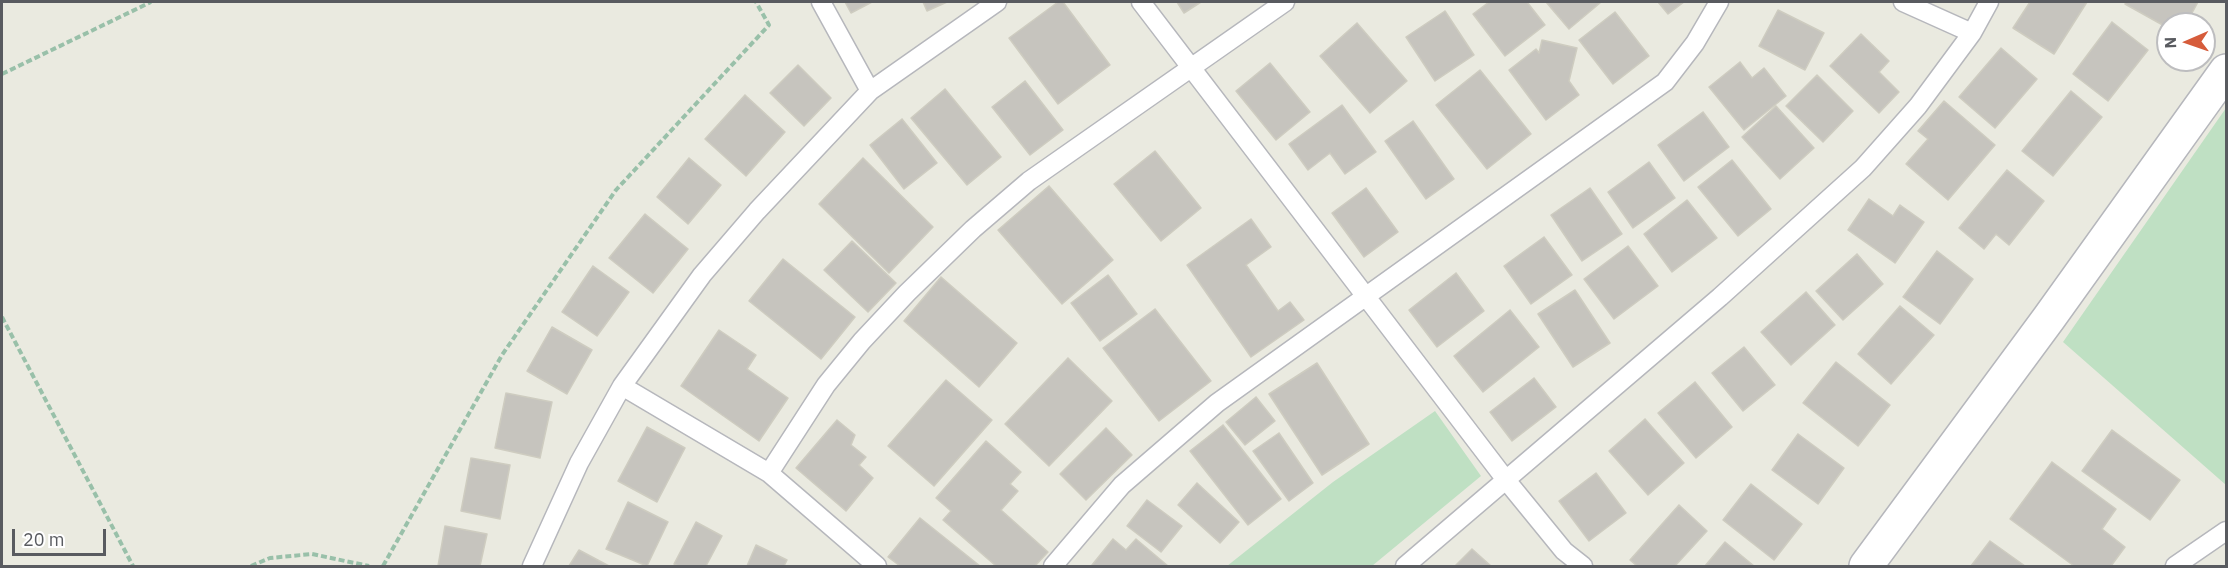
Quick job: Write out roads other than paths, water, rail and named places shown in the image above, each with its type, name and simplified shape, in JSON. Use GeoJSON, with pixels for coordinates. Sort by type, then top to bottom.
{"type":"FeatureCollection","features":[{"type":"Feature","properties":{"kind":"street"},"geometry":{"type":"LineString","coordinates":[[1866,567],[2063,299],[2226,71]]}},
{"type":"Feature","properties":{"kind":"lane"},"geometry":{"type":"LineString","coordinates":[[821,2],[870,91]]}},
{"type":"Feature","properties":{"kind":"lane"},"geometry":{"type":"LineString","coordinates":[[532,567],[579,463],[622,386],[702,275],[757,211],[870,91],[997,2]]}},
{"type":"Feature","properties":{"kind":"lane"},"geometry":{"type":"LineString","coordinates":[[1141,2],[1506,480],[1564,551],[1583,567]]}},
{"type":"Feature","properties":{"kind":"lane"},"geometry":{"type":"LineString","coordinates":[[769,473],[826,386],[862,341],[964,237],[1029,181],[1285,2]]}},
{"type":"Feature","properties":{"kind":"lane"},"geometry":{"type":"LineString","coordinates":[[1053,567],[1131,477],[1217,403],[1665,82],[1695,42],[1719,2]]}},
{"type":"Feature","properties":{"kind":"lane"},"geometry":{"type":"LineString","coordinates":[[1903,2],[1972,33]]}},
{"type":"Feature","properties":{"kind":"lane"},"geometry":{"type":"LineString","coordinates":[[1405,567],[1720,297],[1863,168],[1918,106],[1972,33],[1989,2]]}},
{"type":"Feature","properties":{"kind":"lane"},"geometry":{"type":"LineString","coordinates":[[622,386],[769,473],[877,567]]}},
{"type":"Feature","properties":{"kind":"lane"},"geometry":{"type":"LineString","coordinates":[[2175,567],[2226,531]]}}]}
